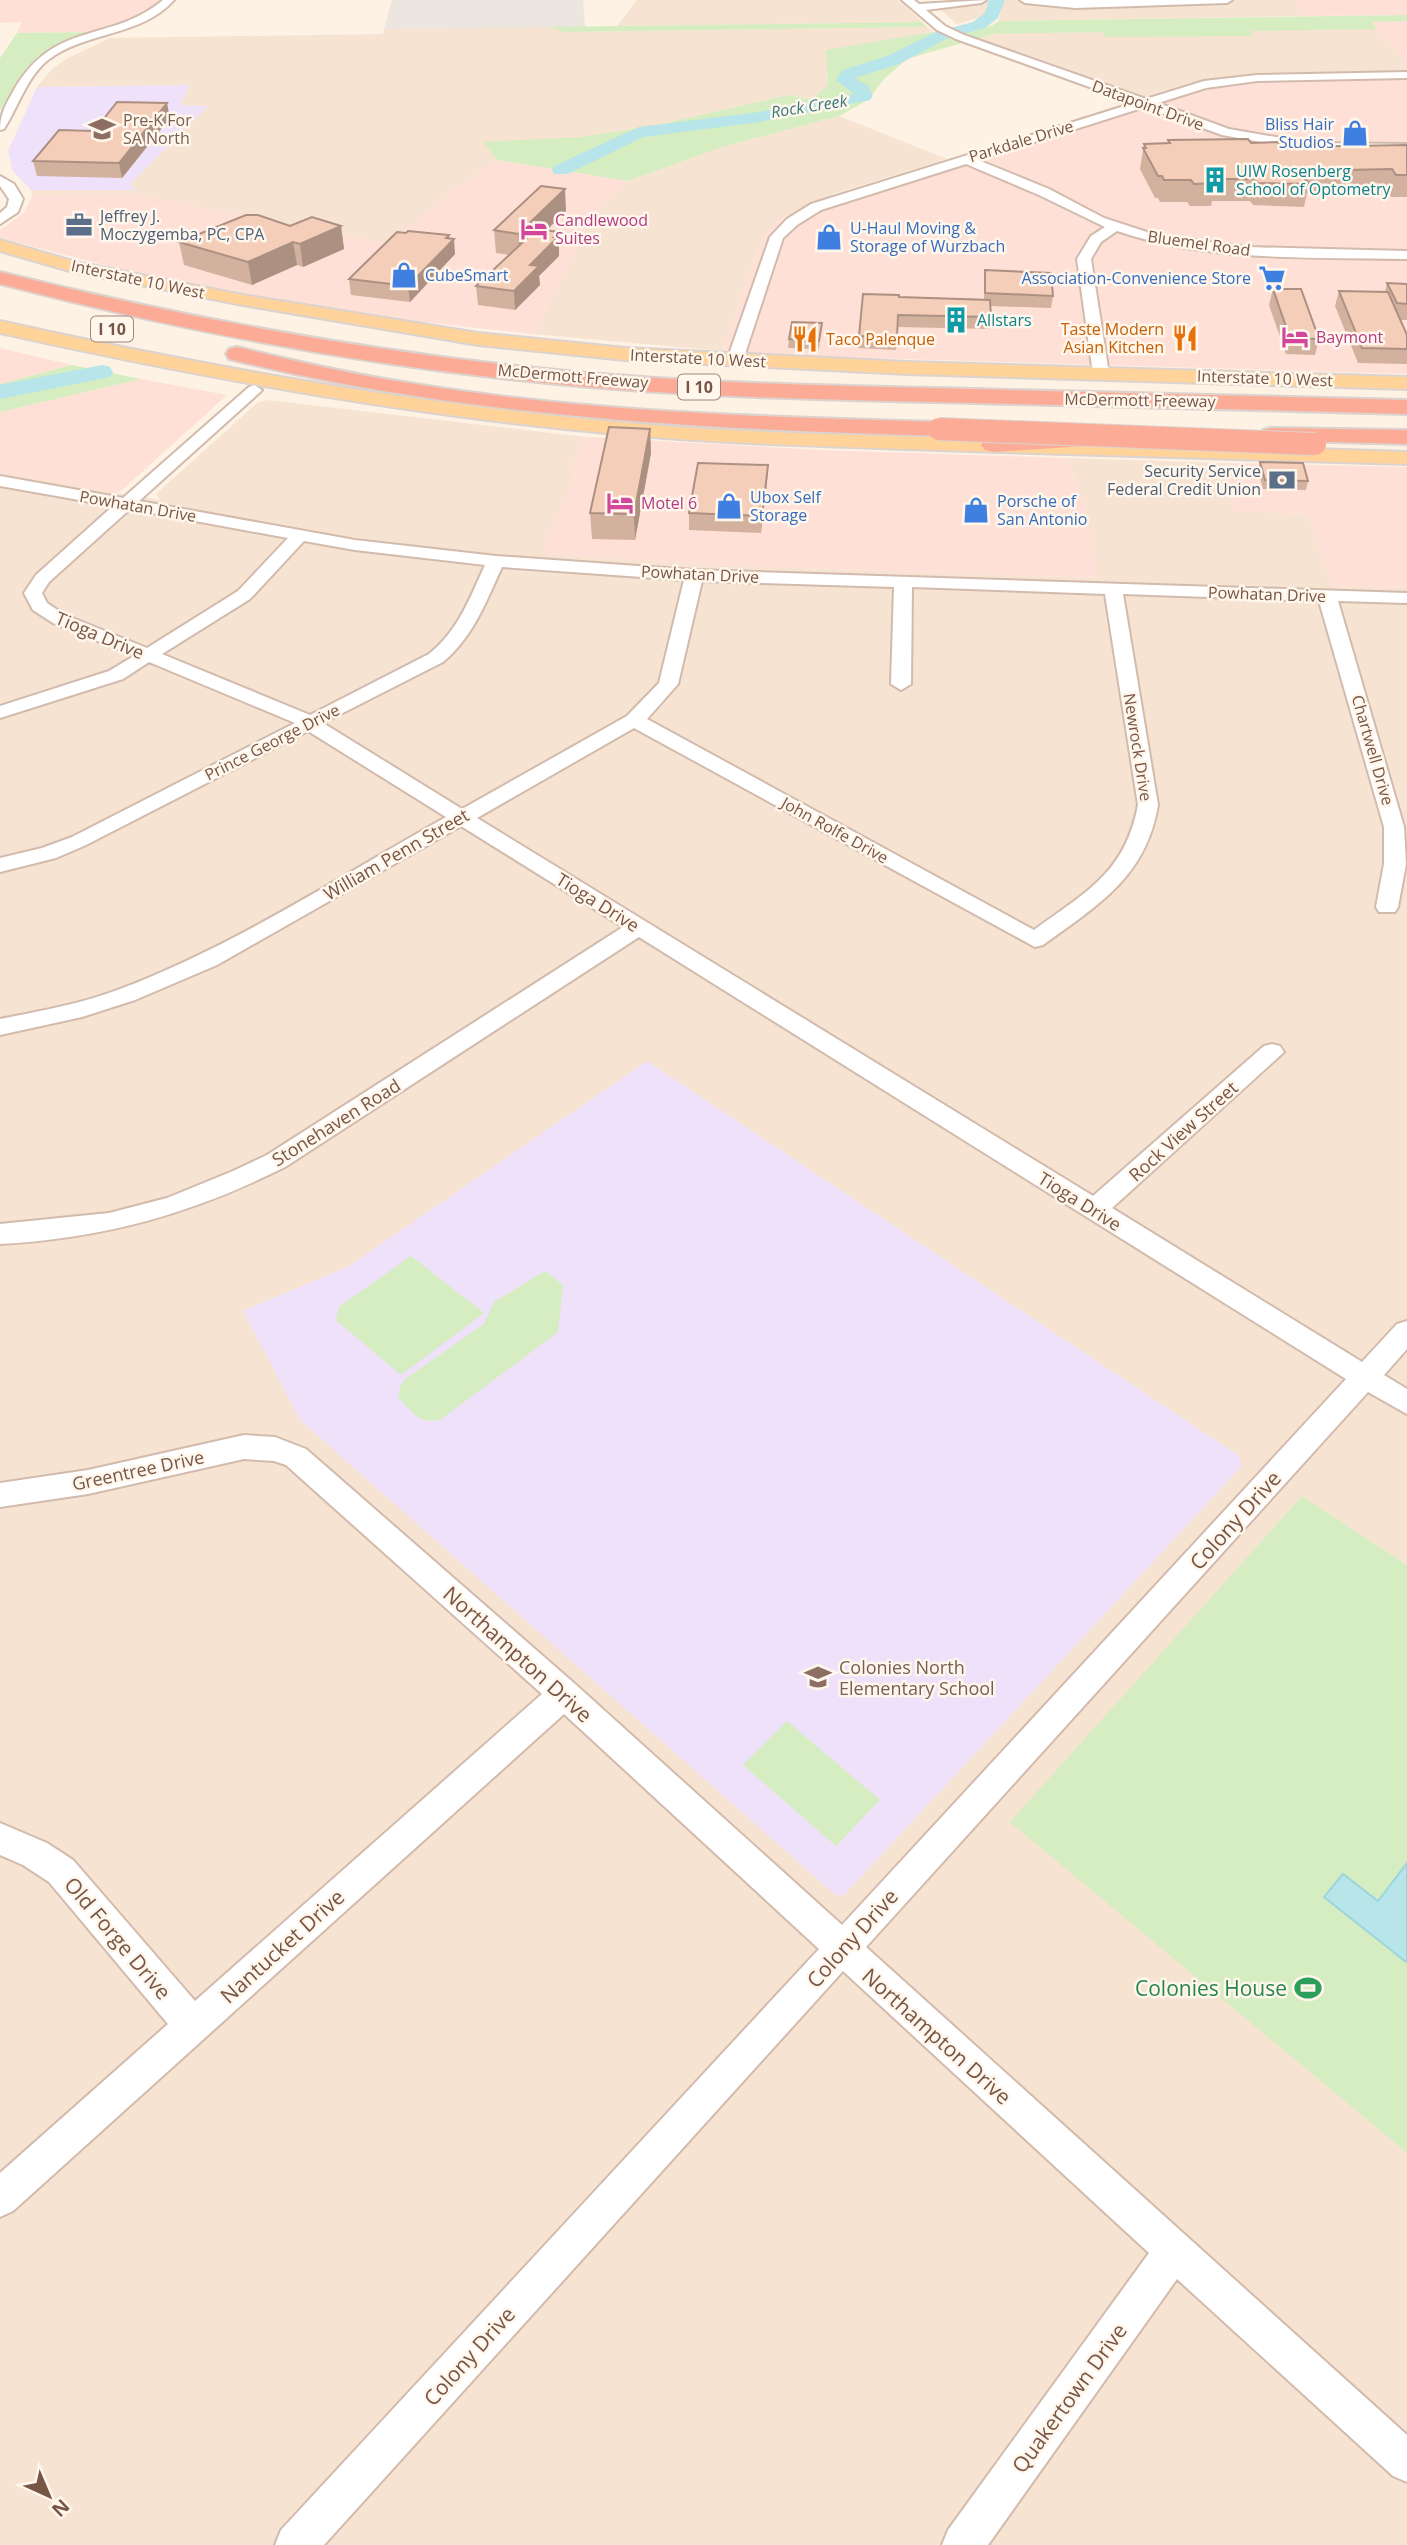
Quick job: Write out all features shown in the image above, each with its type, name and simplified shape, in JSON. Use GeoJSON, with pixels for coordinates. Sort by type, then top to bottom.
{"type":"FeatureCollection","features":[{"type":"Feature","properties":{"kind":"highway","name":"McDermott Freeway"},"geometry":{"type":"LineString","coordinates":[[0,278],[232,330],[371,354],[587,380],[828,393],[1407,407]]}},
{"type":"Feature","properties":{"kind":"highway","name":"McDermott Freeway"},"geometry":{"type":"LineString","coordinates":[[1407,426],[1028,418],[694,406],[530,393],[353,371],[218,349],[298,370],[526,406],[693,420],[1315,444],[1407,445]]}},
{"type":"Feature","properties":{"kind":"highway"},"geometry":{"type":"LineString","coordinates":[[908,368],[1173,386],[1407,395]]}},
{"type":"Feature","properties":{"kind":"highway"},"geometry":{"type":"LineString","coordinates":[[993,445],[1265,435],[1407,437]]}},
{"type":"Feature","properties":{"kind":"main road","name":"Interstate 10 West"},"geometry":{"type":"LineString","coordinates":[[0,245],[73,267],[232,298],[478,339],[625,354],[908,368],[1407,383]]}},
{"type":"Feature","properties":{"kind":"main road"},"geometry":{"type":"LineString","coordinates":[[0,250],[24,251]]}},
{"type":"Feature","properties":{"kind":"main road"},"geometry":{"type":"LineString","coordinates":[[0,258],[99,283],[265,315],[478,339]]}},
{"type":"Feature","properties":{"kind":"main road"},"geometry":{"type":"LineString","coordinates":[[0,327],[135,357],[299,386],[425,406],[640,430]]}},
{"type":"Feature","properties":{"kind":"main road"},"geometry":{"type":"LineString","coordinates":[[0,339],[96,361],[254,390],[454,416],[640,430],[993,445],[1407,458]]}},
{"type":"Feature","properties":{"kind":"street"},"geometry":{"type":"LineString","coordinates":[[0,125],[35,66],[46,56],[69,43],[148,15],[169,0]]}},
{"type":"Feature","properties":{"kind":"street"},"geometry":{"type":"LineString","coordinates":[[912,4],[981,0]]}},
{"type":"Feature","properties":{"kind":"street"},"geometry":{"type":"LineString","coordinates":[[1025,0],[1065,5],[1227,0]]}},
{"type":"Feature","properties":{"kind":"street","name":"Datapoint Drive"},"geometry":{"type":"LineString","coordinates":[[912,4],[944,30],[960,37],[1205,126],[1266,141],[1342,149],[1407,148]]}},
{"type":"Feature","properties":{"kind":"street","name":"Parkdale Drive"},"geometry":{"type":"LineString","coordinates":[[735,360],[771,249],[783,229],[802,215],[833,201],[1196,87],[1233,80],[1407,75]]}},
{"type":"Feature","properties":{"kind":"street","name":"Bluemel Road"},"geometry":{"type":"LineString","coordinates":[[965,159],[1044,192],[1114,227],[1154,239],[1222,249],[1407,255]]}},
{"type":"Feature","properties":{"kind":"street"},"geometry":{"type":"LineString","coordinates":[[0,180],[9,187],[16,199],[13,209],[0,220]]}},
{"type":"Feature","properties":{"kind":"street"},"geometry":{"type":"LineString","coordinates":[[1101,374],[1084,259],[1096,239],[1114,227]]}},
{"type":"Feature","properties":{"kind":"street","name":"Tioga Drive"},"geometry":{"type":"LineString","coordinates":[[254,390],[46,575],[36,586],[33,595],[39,606],[54,616],[296,715],[1407,1403]]}},
{"type":"Feature","properties":{"kind":"street","name":"Powhatan Drive"},"geometry":{"type":"LineString","coordinates":[[0,481],[299,536],[496,561],[694,575],[1407,598]]}},
{"type":"Feature","properties":{"kind":"street"},"geometry":{"type":"LineString","coordinates":[[0,712],[99,682],[149,655],[244,595],[299,536]]}},
{"type":"Feature","properties":{"kind":"street","name":"Prince George Drive"},"geometry":{"type":"LineString","coordinates":[[0,865],[49,853],[79,841],[451,648],[496,561]]}},
{"type":"Feature","properties":{"kind":"street","name":"William Penn Street"},"geometry":{"type":"LineString","coordinates":[[0,1027],[82,1009],[170,979],[232,948],[634,720],[668,684],[694,575]]}},
{"type":"Feature","properties":{"kind":"street"},"geometry":{"type":"LineString","coordinates":[[901,684],[903,582]]}},
{"type":"Feature","properties":{"kind":"street","name":"Newrock Drive"},"geometry":{"type":"LineString","coordinates":[[1035,940],[1125,870],[1143,838],[1147,821],[1148,805],[1113,589]]}},
{"type":"Feature","properties":{"kind":"street","name":"Chartwell Drive"},"geometry":{"type":"LineString","coordinates":[[1327,596],[1394,827],[1395,864],[1387,907]]}},
{"type":"Feature","properties":{"kind":"street","name":"John Rolfe Drive"},"geometry":{"type":"LineString","coordinates":[[634,720],[1035,940]]}},
{"type":"Feature","properties":{"kind":"street","name":"Stonehaven Road"},"geometry":{"type":"LineString","coordinates":[[0,1234],[75,1229],[121,1222],[186,1203],[234,1183],[276,1161],[639,928]]}},
{"type":"Feature","properties":{"kind":"street","name":"Rock View Street"},"geometry":{"type":"LineString","coordinates":[[1094,1210],[1272,1052]]}},
{"type":"Feature","properties":{"kind":"street","name":"Colony Drive"},"geometry":{"type":"LineString","coordinates":[[296,2545],[1407,1331]]}},
{"type":"Feature","properties":{"kind":"street","name":"Greentree Drive"},"geometry":{"type":"LineString","coordinates":[[0,1495],[88,1482],[244,1447],[275,1449]]}},
{"type":"Feature","properties":{"kind":"street","name":"Northampton Drive"},"geometry":{"type":"LineString","coordinates":[[275,1449],[296,1457],[564,1695],[1407,2462]]}},
{"type":"Feature","properties":{"kind":"street","name":"Nantucket Drive"},"geometry":{"type":"LineString","coordinates":[[0,2198],[564,1695]]}},
{"type":"Feature","properties":{"kind":"street","name":"Old Forge Drive"},"geometry":{"type":"LineString","coordinates":[[0,1839],[35,1854],[61,1871],[193,2025]]}},
{"type":"Feature","properties":{"kind":"street","name":"Quakertown Drive"},"geometry":{"type":"LineString","coordinates":[[963,2545],[1174,2251]]}},
{"type":"Feature","properties":{"kind":"shaded area"},"geometry":{"type":"Polygon","coordinates":[[[0,0],[161,0],[135,16],[90,32],[17,33],[22,22],[0,23],[0,0]]]}},
{"type":"Feature","properties":{"kind":"shaded area"},"geometry":{"type":"Polygon","coordinates":[[[392,0],[583,0],[585,27],[384,29],[392,0]]]}},
{"type":"Feature","properties":{"kind":"shaded area"},"geometry":{"type":"Polygon","coordinates":[[[637,0],[899,0],[922,22],[617,26],[637,0]]]}},
{"type":"Feature","properties":{"kind":"shaded area"},"geometry":{"type":"Polygon","coordinates":[[[952,0],[1293,0],[1306,16],[999,21],[1002,1],[991,1],[986,14],[957,24],[931,2],[952,0]]]}},
{"type":"Feature","properties":{"kind":"shaded area"},"geometry":{"type":"Polygon","coordinates":[[[1293,0],[1407,0],[1407,15],[1306,16],[1293,0]]]}},
{"type":"Feature","properties":{"kind":"shaded area"},"geometry":{"type":"Polygon","coordinates":[[[1407,21],[1407,63],[1371,22],[1407,21]]]}},
{"type":"Feature","properties":{"kind":"shaded area"},"geometry":{"type":"Polygon","coordinates":[[[550,27],[564,32],[927,27],[933,32],[826,50],[828,86],[811,100],[788,95],[653,126],[580,137],[484,143],[497,160],[456,188],[389,244],[138,195],[32,196],[31,190],[135,189],[130,184],[207,107],[180,105],[189,85],[37,87],[52,69],[66,59],[110,38],[383,34],[384,29],[550,27]]]}},
{"type":"Feature","properties":{"kind":"shaded area"},"geometry":{"type":"Polygon","coordinates":[[[1377,29],[1407,63],[1407,72],[1240,75],[1192,82],[1140,98],[977,39],[993,34],[1102,32],[1254,35],[1250,30],[1377,29]]]}},
{"type":"Feature","properties":{"kind":"shaded area"},"geometry":{"type":"Polygon","coordinates":[[[1407,72],[1407,374],[764,355],[723,351],[763,236],[779,220],[808,204],[1192,82],[1273,73],[1407,72]]]}},
{"type":"Feature","properties":{"kind":"shaded area","name":"Pre-K For SA North"},"geometry":{"type":"Polygon","coordinates":[[[190,85],[180,105],[208,106],[130,184],[136,190],[31,190],[12,170],[8,151],[37,87],[190,85]]]}},
{"type":"Feature","properties":{"kind":"shaded area"},"geometry":{"type":"Polygon","coordinates":[[[839,116],[947,159],[836,193],[779,220],[763,236],[723,351],[533,334],[575,254],[589,219],[628,181],[722,147],[839,116]]]}},
{"type":"Feature","properties":{"kind":"shaded area"},"geometry":{"type":"Polygon","coordinates":[[[497,160],[628,181],[589,219],[575,254],[533,334],[351,314],[116,268],[0,238],[0,230],[24,213],[32,196],[138,195],[389,244],[456,188],[497,160]]]}},
{"type":"Feature","properties":{"kind":"shaded area"},"geometry":{"type":"Polygon","coordinates":[[[0,348],[72,365],[0,384],[0,348]]]}},
{"type":"Feature","properties":{"kind":"shaded area"},"geometry":{"type":"Polygon","coordinates":[[[141,379],[227,395],[121,491],[115,493],[0,473],[0,412],[141,379]]]}},
{"type":"Feature","properties":{"kind":"shaded area"},"geometry":{"type":"Polygon","coordinates":[[[267,400],[586,437],[572,465],[574,478],[542,553],[714,565],[1097,578],[1086,508],[1067,458],[1222,463],[1233,511],[1308,514],[1332,586],[1407,588],[1407,1565],[1302,1496],[1011,1822],[1407,2153],[1407,2545],[0,2545],[0,473],[160,500],[156,494],[257,403],[267,400]],[[349,1266],[243,1311],[843,1896],[1242,1466],[349,1266]]]}},
{"type":"Feature","properties":{"kind":"shaded area"},"geometry":{"type":"Polygon","coordinates":[[[586,437],[822,450],[1067,458],[1086,508],[1098,578],[714,565],[542,553],[574,478],[572,465],[586,437]]]}},
{"type":"Feature","properties":{"kind":"shaded area"},"geometry":{"type":"Polygon","coordinates":[[[1222,463],[1407,467],[1407,588],[1332,586],[1308,514],[1232,511],[1222,463]]]}},
{"type":"Feature","properties":{"kind":"shaded area","name":"Colonies North Elementary School"},"geometry":{"type":"Polygon","coordinates":[[[647,1061],[1239,1456],[1242,1466],[843,1896],[834,1894],[300,1420],[243,1311],[349,1266],[647,1061]]]}},
{"type":"Feature","properties":{"kind":"green space"},"geometry":{"type":"Polygon","coordinates":[[[1407,15],[1407,21],[1372,22],[1377,29],[1251,31],[1254,36],[1105,37],[1102,32],[993,34],[977,39],[964,33],[999,21],[1407,15]]]}},
{"type":"Feature","properties":{"kind":"green space"},"geometry":{"type":"Polygon","coordinates":[[[922,22],[927,27],[564,32],[550,27],[922,22]]]}},
{"type":"Feature","properties":{"kind":"green space"},"geometry":{"type":"Polygon","coordinates":[[[90,32],[58,46],[36,61],[0,111],[0,58],[17,33],[90,32]]]}},
{"type":"Feature","properties":{"kind":"green space"},"geometry":{"type":"Polygon","coordinates":[[[933,32],[962,43],[907,59],[885,78],[868,100],[839,116],[722,147],[628,181],[497,160],[483,142],[580,137],[653,126],[788,95],[811,100],[828,85],[826,50],[933,32]]]}},
{"type":"Feature","properties":{"kind":"green space"},"geometry":{"type":"Polygon","coordinates":[[[72,365],[141,379],[0,412],[0,384],[72,365]]]}},
{"type":"Feature","properties":{"kind":"green space"},"geometry":{"type":"Polygon","coordinates":[[[411,1256],[484,1313],[401,1375],[336,1320],[339,1307],[411,1256]]]}},
{"type":"Feature","properties":{"kind":"green space"},"geometry":{"type":"Polygon","coordinates":[[[545,1271],[563,1285],[558,1332],[440,1420],[421,1419],[412,1412],[398,1397],[405,1379],[484,1324],[494,1302],[545,1271]]]}},
{"type":"Feature","properties":{"kind":"green space","name":"Colonies House"},"geometry":{"type":"Polygon","coordinates":[[[1302,1496],[1407,1565],[1407,2153],[1010,1822],[1302,1496]]]}},
{"type":"Feature","properties":{"kind":"green space"},"geometry":{"type":"Polygon","coordinates":[[[787,1721],[880,1800],[836,1846],[743,1765],[787,1721]]]}},
{"type":"Feature","properties":{"kind":"water"},"geometry":{"type":"Polygon","coordinates":[[[1407,1863],[1406,1962],[1324,1897],[1343,1874],[1378,1901],[1407,1863]]]}},
{"type":"Feature","properties":{"kind":"building"},"geometry":{"type":"Polygon","coordinates":[[[117,102],[167,103],[119,163],[33,161],[59,130],[94,131],[117,102]]]}},
{"type":"Feature","properties":{"kind":"building"},"geometry":{"type":"Polygon","coordinates":[[[1248,139],[1251,143],[1278,142],[1281,147],[1407,145],[1407,175],[1396,175],[1392,169],[1298,171],[1309,184],[1257,183],[1255,179],[1212,179],[1215,183],[1194,184],[1191,180],[1164,180],[1162,176],[1158,176],[1143,148],[1146,148],[1144,144],[1170,143],[1168,140],[1248,139]]]}},
{"type":"Feature","properties":{"kind":"building"},"geometry":{"type":"Polygon","coordinates":[[[541,186],[565,189],[518,234],[494,230],[541,186]]]}},
{"type":"Feature","properties":{"kind":"building"},"geometry":{"type":"Polygon","coordinates":[[[246,215],[258,215],[290,226],[312,217],[341,226],[300,244],[293,242],[248,262],[179,242],[246,215]]]}},
{"type":"Feature","properties":{"kind":"building"},"geometry":{"type":"Polygon","coordinates":[[[537,229],[559,232],[554,237],[558,237],[530,265],[539,266],[514,291],[476,286],[537,229]]]}},
{"type":"Feature","properties":{"kind":"building"},"geometry":{"type":"Polygon","coordinates":[[[397,232],[449,235],[446,238],[454,239],[408,286],[349,279],[397,232]]]}},
{"type":"Feature","properties":{"kind":"building"},"geometry":{"type":"Polygon","coordinates":[[[985,270],[1051,273],[1053,296],[985,293],[985,270]]]}},
{"type":"Feature","properties":{"kind":"building"},"geometry":{"type":"Polygon","coordinates":[[[1387,283],[1407,284],[1407,304],[1397,303],[1387,283]]]}},
{"type":"Feature","properties":{"kind":"building"},"geometry":{"type":"Polygon","coordinates":[[[1273,289],[1301,289],[1319,339],[1290,338],[1273,289]]]}},
{"type":"Feature","properties":{"kind":"building"},"geometry":{"type":"Polygon","coordinates":[[[1339,291],[1388,292],[1407,335],[1407,349],[1362,348],[1339,291]]]}},
{"type":"Feature","properties":{"kind":"building"},"geometry":{"type":"Polygon","coordinates":[[[863,294],[990,300],[991,317],[898,315],[897,338],[859,336],[863,294]]]}},
{"type":"Feature","properties":{"kind":"building"},"geometry":{"type":"Polygon","coordinates":[[[792,322],[822,323],[819,341],[789,339],[792,322]]]}},
{"type":"Feature","properties":{"kind":"building"},"geometry":{"type":"Polygon","coordinates":[[[609,427],[650,429],[634,514],[590,513],[609,427]]]}},
{"type":"Feature","properties":{"kind":"building"},"geometry":{"type":"Polygon","coordinates":[[[1260,462],[1303,463],[1308,481],[1265,480],[1260,462]]]}},
{"type":"Feature","properties":{"kind":"building","name":"Ubox Self Storage"},"geometry":{"type":"Polygon","coordinates":[[[698,463],[768,465],[762,516],[689,513],[698,463]]]}},
{"type":"Feature","properties":{"kind":"waterway","name":"Rock Creek"},"geometry":{"type":"LineString","coordinates":[[561,170],[639,132],[760,117],[864,96],[862,90],[845,80],[849,74],[893,60],[942,35],[979,25],[992,15],[997,0]]}},
{"type":"Feature","properties":{"kind":"waterway","name":"Rock Creek"},"geometry":{"type":"LineString","coordinates":[[0,392],[102,372]]}},
{"type":"Feature","properties":{"kind":"place","name":"Pre-K For SA North"},"geometry":{"type":"Point","coordinates":[102,129]}},
{"type":"Feature","properties":{"kind":"place","name":"Bliss Hair Studios"},"geometry":{"type":"Point","coordinates":[1355,133]}},
{"type":"Feature","properties":{"kind":"place","name":"UIW Rosenberg School of Optometry"},"geometry":{"type":"Point","coordinates":[1215,180]}},
{"type":"Feature","properties":{"kind":"place","name":"Jeffrey J. Moczygemba, PC, CPA"},"geometry":{"type":"Point","coordinates":[79,225]}},
{"type":"Feature","properties":{"kind":"place","name":"Candlewood Suites"},"geometry":{"type":"Point","coordinates":[534,229]}},
{"type":"Feature","properties":{"kind":"place","name":"U-Haul Moving & Storage of Wurzbach"},"geometry":{"type":"Point","coordinates":[829,237]}},
{"type":"Feature","properties":{"kind":"place","name":"CubeSmart"},"geometry":{"type":"Point","coordinates":[404,275]}},
{"type":"Feature","properties":{"kind":"place","name":"Association-Convenience Store"},"geometry":{"type":"Point","coordinates":[1272,278]}},
{"type":"Feature","properties":{"kind":"place","name":"Allstars"},"geometry":{"type":"Point","coordinates":[956,320]}},
{"type":"Feature","properties":{"kind":"place","name":"Baymont"},"geometry":{"type":"Point","coordinates":[1295,337]}},
{"type":"Feature","properties":{"kind":"place","name":"Taste Modern Asian Kitchen"},"geometry":{"type":"Point","coordinates":[1185,338]}},
{"type":"Feature","properties":{"kind":"place","name":"Taco Palenque"},"geometry":{"type":"Point","coordinates":[805,339]}},
{"type":"Feature","properties":{"kind":"place","name":"Security Service Federal Credit Union"},"geometry":{"type":"Point","coordinates":[1282,480]}},
{"type":"Feature","properties":{"kind":"place","name":"Motel 6"},"geometry":{"type":"Point","coordinates":[620,503]}},
{"type":"Feature","properties":{"kind":"place","name":"Ubox Self Storage"},"geometry":{"type":"Point","coordinates":[729,506]}},
{"type":"Feature","properties":{"kind":"place","name":"Porsche of San Antonio"},"geometry":{"type":"Point","coordinates":[976,510]}},
{"type":"Feature","properties":{"kind":"place","name":"Colonies North Elementary School"},"geometry":{"type":"Point","coordinates":[818,1677]}},
{"type":"Feature","properties":{"kind":"place","name":"Colonies House"},"geometry":{"type":"Point","coordinates":[1308,1988]}}]}
